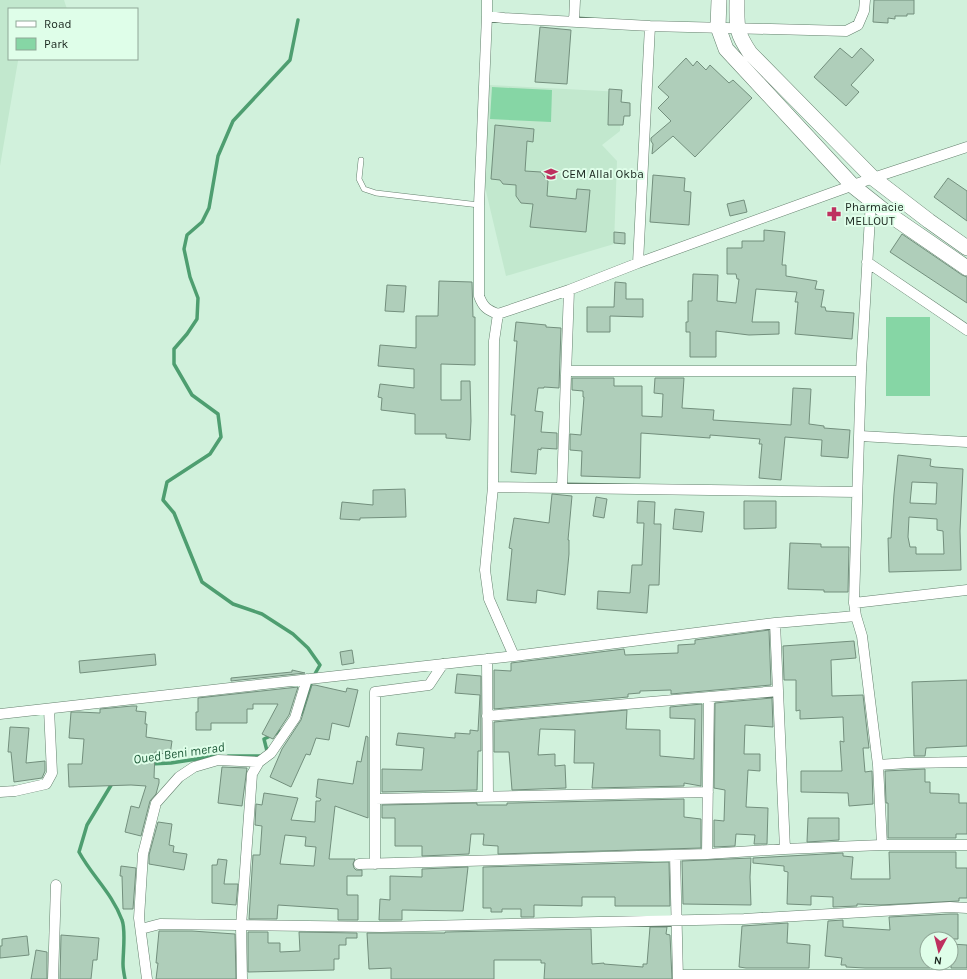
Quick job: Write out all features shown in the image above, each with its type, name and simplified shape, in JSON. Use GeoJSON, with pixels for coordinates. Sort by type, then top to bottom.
{"type":"FeatureCollection","features":[{"type":"Feature","properties":{"kind":"street"},"geometry":{"type":"LineString","coordinates":[[487,0],[479,205],[480,296],[482,304],[486,309],[498,314],[569,290],[638,263],[873,178],[967,147]]}},
{"type":"Feature","properties":{"kind":"street"},"geometry":{"type":"LineString","coordinates":[[574,22],[575,0]]}},
{"type":"Feature","properties":{"kind":"street"},"geometry":{"type":"LineString","coordinates":[[719,0],[718,27],[726,49],[853,186],[887,213],[967,268]]}},
{"type":"Feature","properties":{"kind":"street"},"geometry":{"type":"LineString","coordinates":[[737,0],[737,28],[750,53],[873,178],[967,248]]}},
{"type":"Feature","properties":{"kind":"street"},"geometry":{"type":"LineString","coordinates":[[487,16],[650,26],[846,31],[858,25],[864,11],[865,0]]}},
{"type":"Feature","properties":{"kind":"street"},"geometry":{"type":"LineString","coordinates":[[638,263],[650,26]]}},
{"type":"Feature","properties":{"kind":"street"},"geometry":{"type":"LineString","coordinates":[[871,200],[861,371],[854,603],[862,636],[878,765],[882,845]]}},
{"type":"Feature","properties":{"kind":"street"},"geometry":{"type":"LineString","coordinates":[[867,262],[967,330]]}},
{"type":"Feature","properties":{"kind":"street"},"geometry":{"type":"LineString","coordinates":[[562,488],[569,290]]}},
{"type":"Feature","properties":{"kind":"street"},"geometry":{"type":"LineString","coordinates":[[498,314],[494,341],[493,487],[485,570],[489,599],[514,656]]}},
{"type":"Feature","properties":{"kind":"street"},"geometry":{"type":"LineString","coordinates":[[567,371],[861,371]]}},
{"type":"Feature","properties":{"kind":"street"},"geometry":{"type":"LineString","coordinates":[[860,436],[967,442]]}},
{"type":"Feature","properties":{"kind":"street"},"geometry":{"type":"LineString","coordinates":[[493,487],[857,492]]}},
{"type":"Feature","properties":{"kind":"street"},"geometry":{"type":"LineString","coordinates":[[854,603],[967,590]]}},
{"type":"Feature","properties":{"kind":"street"},"geometry":{"type":"LineString","coordinates":[[0,714],[307,678],[514,656],[775,623],[856,616]]}},
{"type":"Feature","properties":{"kind":"street"},"geometry":{"type":"LineString","coordinates":[[775,623],[785,849]]}},
{"type":"Feature","properties":{"kind":"street"},"geometry":{"type":"LineString","coordinates":[[487,659],[488,796]]}},
{"type":"Feature","properties":{"kind":"street"},"geometry":{"type":"LineString","coordinates":[[375,864],[376,692],[429,685],[444,664]]}},
{"type":"Feature","properties":{"kind":"street"},"geometry":{"type":"LineString","coordinates":[[242,979],[241,926],[252,774],[259,762],[271,754],[295,718],[307,678]]}},
{"type":"Feature","properties":{"kind":"street"},"geometry":{"type":"LineString","coordinates":[[487,716],[778,691]]}},
{"type":"Feature","properties":{"kind":"street"},"geometry":{"type":"LineString","coordinates":[[707,854],[709,696]]}},
{"type":"Feature","properties":{"kind":"street"},"geometry":{"type":"LineString","coordinates":[[0,792],[15,791],[46,784],[52,773],[49,709]]}},
{"type":"Feature","properties":{"kind":"street"},"geometry":{"type":"LineString","coordinates":[[147,979],[140,918],[143,854],[156,804],[179,778],[194,767],[218,760],[259,762]]}},
{"type":"Feature","properties":{"kind":"street"},"geometry":{"type":"LineString","coordinates":[[878,765],[967,762]]}},
{"type":"Feature","properties":{"kind":"street"},"geometry":{"type":"LineString","coordinates":[[375,799],[708,792]]}},
{"type":"Feature","properties":{"kind":"street"},"geometry":{"type":"LineString","coordinates":[[358,864],[707,854],[882,845],[967,845]]}},
{"type":"Feature","properties":{"kind":"street"},"geometry":{"type":"LineString","coordinates":[[675,855],[678,977],[967,975]]}},
{"type":"Feature","properties":{"kind":"street"},"geometry":{"type":"LineString","coordinates":[[53,979],[56,885]]}},
{"type":"Feature","properties":{"kind":"street"},"geometry":{"type":"LineString","coordinates":[[142,929],[160,924],[389,927],[744,919],[950,907],[967,908]]}},
{"type":"Feature","properties":{"kind":"lane"},"geometry":{"type":"LineString","coordinates":[[361,160],[359,179],[364,189],[376,193],[479,205]]}},
{"type":"Feature","properties":{"kind":"shaded area"},"geometry":{"type":"Polygon","coordinates":[[[0,0],[64,0],[67,8],[8,8],[8,60],[18,61],[0,166],[0,0]]]}},
{"type":"Feature","properties":{"kind":"shaded area","name":"CEM Allal Okba"},"geometry":{"type":"Polygon","coordinates":[[[489,85],[622,92],[620,131],[602,145],[617,161],[614,244],[506,276],[485,187],[489,85]]]}},
{"type":"Feature","properties":{"kind":"green space"},"geometry":{"type":"Polygon","coordinates":[[[492,87],[552,90],[551,122],[490,119],[492,87]]]}},
{"type":"Feature","properties":{"kind":"green space"},"geometry":{"type":"Polygon","coordinates":[[[886,317],[930,317],[930,396],[886,396],[886,317]]]}},
{"type":"Feature","properties":{"kind":"building"},"geometry":{"type":"Polygon","coordinates":[[[874,0],[914,0],[914,14],[907,14],[907,16],[895,16],[895,19],[888,18],[888,23],[873,22],[874,0]]]}},
{"type":"Feature","properties":{"kind":"building"},"geometry":{"type":"Polygon","coordinates":[[[540,27],[571,30],[567,84],[535,82],[540,27]]]}},
{"type":"Feature","properties":{"kind":"building"},"geometry":{"type":"Polygon","coordinates":[[[840,48],[852,58],[861,48],[874,60],[851,85],[859,92],[846,106],[814,77],[840,48]]]}},
{"type":"Feature","properties":{"kind":"building"},"geometry":{"type":"Polygon","coordinates":[[[686,58],[693,66],[697,61],[706,70],[710,65],[729,83],[733,80],[752,98],[695,157],[673,136],[652,154],[653,144],[651,138],[671,121],[658,108],[669,97],[658,87],[686,58]]]}},
{"type":"Feature","properties":{"kind":"building"},"geometry":{"type":"Polygon","coordinates":[[[609,89],[622,90],[621,102],[630,103],[630,116],[624,116],[623,125],[608,125],[609,89]]]}},
{"type":"Feature","properties":{"kind":"building"},"geometry":{"type":"Polygon","coordinates":[[[495,125],[534,129],[533,142],[527,141],[525,171],[541,172],[548,181],[547,196],[576,199],[577,189],[590,190],[586,232],[530,227],[533,204],[521,203],[516,196],[516,185],[503,184],[500,180],[491,179],[495,125]]]}},
{"type":"Feature","properties":{"kind":"building"},"geometry":{"type":"Polygon","coordinates":[[[653,175],[685,178],[684,191],[691,192],[689,225],[650,222],[653,175]]]}},
{"type":"Feature","properties":{"kind":"building"},"geometry":{"type":"Polygon","coordinates":[[[948,178],[967,191],[967,221],[934,197],[948,178]]]}},
{"type":"Feature","properties":{"kind":"building"},"geometry":{"type":"Polygon","coordinates":[[[744,200],[747,212],[730,216],[727,204],[744,200]]]}},
{"type":"Feature","properties":{"kind":"building"},"geometry":{"type":"Polygon","coordinates":[[[764,230],[785,232],[782,265],[786,265],[786,276],[817,281],[815,289],[824,290],[821,307],[825,307],[826,311],[854,313],[852,339],[795,334],[798,302],[795,302],[797,292],[756,289],[752,322],[779,322],[779,334],[749,335],[716,331],[716,357],[690,357],[690,332],[686,332],[686,322],[688,322],[688,301],[692,301],[693,274],[718,275],[717,301],[736,303],[739,279],[737,279],[736,274],[727,274],[727,248],[742,248],[742,241],[764,241],[764,230]]]}},
{"type":"Feature","properties":{"kind":"building"},"geometry":{"type":"Polygon","coordinates":[[[614,232],[625,233],[625,244],[614,243],[614,232]]]}},
{"type":"Feature","properties":{"kind":"building"},"geometry":{"type":"Polygon","coordinates":[[[902,234],[967,277],[967,303],[890,252],[902,234]]]}},
{"type":"Feature","properties":{"kind":"building"},"geometry":{"type":"Polygon","coordinates":[[[439,281],[472,282],[473,317],[475,317],[475,365],[441,364],[441,400],[461,400],[461,381],[470,381],[470,440],[446,438],[446,434],[415,434],[415,414],[381,410],[382,398],[378,397],[380,384],[414,388],[414,369],[378,366],[380,345],[416,348],[416,316],[438,316],[439,281]]]}},
{"type":"Feature","properties":{"kind":"building"},"geometry":{"type":"Polygon","coordinates":[[[615,282],[626,283],[626,299],[643,299],[643,317],[610,316],[610,332],[587,332],[587,307],[614,307],[615,282]]]}},
{"type":"Feature","properties":{"kind":"building"},"geometry":{"type":"Polygon","coordinates":[[[387,285],[406,286],[404,312],[385,311],[387,285]]]}},
{"type":"Feature","properties":{"kind":"building"},"geometry":{"type":"Polygon","coordinates":[[[516,322],[561,328],[559,388],[538,388],[535,411],[543,412],[541,432],[557,433],[557,449],[538,449],[536,474],[511,472],[515,415],[511,415],[517,341],[514,341],[516,322]]]}},
{"type":"Feature","properties":{"kind":"building"},"geometry":{"type":"Polygon","coordinates":[[[572,378],[614,378],[614,386],[642,386],[642,416],[662,417],[663,394],[654,393],[655,378],[684,378],[682,408],[714,410],[713,420],[791,425],[793,388],[811,389],[809,424],[824,426],[824,428],[850,430],[848,458],[821,456],[822,440],[785,437],[781,480],[759,478],[762,444],[759,444],[760,439],[710,435],[710,438],[641,433],[640,478],[581,476],[582,451],[570,450],[570,434],[581,435],[584,397],[583,391],[572,390],[572,378]]]}},
{"type":"Feature","properties":{"kind":"building"},"geometry":{"type":"Polygon","coordinates":[[[898,455],[931,459],[930,466],[963,469],[960,531],[961,570],[889,572],[888,538],[891,538],[898,455]],[[912,482],[910,503],[936,504],[937,483],[912,482]],[[909,517],[908,537],[910,547],[916,547],[916,554],[944,554],[943,531],[937,530],[937,519],[909,517]]]}},
{"type":"Feature","properties":{"kind":"building"},"geometry":{"type":"Polygon","coordinates":[[[405,489],[406,517],[360,518],[360,520],[340,519],[342,502],[373,505],[373,490],[405,489]]]}},
{"type":"Feature","properties":{"kind":"building"},"geometry":{"type":"Polygon","coordinates":[[[552,494],[572,496],[565,595],[537,590],[536,603],[507,600],[512,549],[509,548],[514,518],[549,523],[552,494]]]}},
{"type":"Feature","properties":{"kind":"building"},"geometry":{"type":"Polygon","coordinates":[[[596,497],[607,499],[604,518],[593,516],[596,497]]]}},
{"type":"Feature","properties":{"kind":"building"},"geometry":{"type":"Polygon","coordinates":[[[638,501],[655,502],[654,524],[661,524],[659,585],[649,585],[647,613],[597,609],[598,591],[630,593],[632,565],[642,565],[644,523],[637,523],[638,501]]]}},
{"type":"Feature","properties":{"kind":"building"},"geometry":{"type":"Polygon","coordinates":[[[744,501],[776,501],[776,528],[744,529],[744,501]]]}},
{"type":"Feature","properties":{"kind":"building"},"geometry":{"type":"Polygon","coordinates":[[[675,509],[704,512],[702,532],[673,529],[675,509]]]}},
{"type":"Feature","properties":{"kind":"building"},"geometry":{"type":"Polygon","coordinates":[[[790,543],[821,544],[821,547],[849,547],[848,592],[788,589],[790,543]]]}},
{"type":"Feature","properties":{"kind":"building"},"geometry":{"type":"Polygon","coordinates":[[[769,630],[771,685],[671,694],[671,690],[640,691],[640,693],[628,694],[628,697],[494,709],[494,670],[511,671],[511,663],[624,649],[625,655],[678,653],[678,645],[695,644],[695,640],[769,630]]]}},
{"type":"Feature","properties":{"kind":"building"},"geometry":{"type":"Polygon","coordinates":[[[854,641],[856,658],[831,660],[832,696],[863,695],[869,748],[863,748],[865,772],[872,771],[873,804],[849,806],[848,793],[801,792],[801,771],[842,771],[840,741],[844,742],[843,717],[800,719],[800,710],[796,711],[796,680],[784,680],[783,646],[854,641]]]}},
{"type":"Feature","properties":{"kind":"building"},"geometry":{"type":"Polygon","coordinates":[[[352,650],[354,663],[342,665],[340,652],[352,650]]]}},
{"type":"Feature","properties":{"kind":"building"},"geometry":{"type":"Polygon","coordinates":[[[155,654],[156,665],[80,673],[79,661],[155,654]]]}},
{"type":"Feature","properties":{"kind":"building"},"geometry":{"type":"Polygon","coordinates":[[[292,670],[305,673],[231,681],[231,678],[292,672],[292,670]]]}},
{"type":"Feature","properties":{"kind":"building"},"geometry":{"type":"Polygon","coordinates":[[[457,674],[481,676],[481,751],[478,751],[477,790],[382,792],[382,769],[422,770],[424,748],[396,745],[398,733],[455,738],[455,733],[470,734],[470,730],[478,731],[480,695],[455,693],[457,674]]]}},
{"type":"Feature","properties":{"kind":"building"},"geometry":{"type":"Polygon","coordinates":[[[967,680],[967,746],[926,748],[925,756],[914,756],[912,682],[967,680]]]}},
{"type":"Feature","properties":{"kind":"building"},"geometry":{"type":"Polygon","coordinates":[[[312,685],[346,692],[347,688],[358,690],[349,727],[332,723],[329,740],[316,738],[310,755],[306,754],[291,787],[270,777],[282,749],[301,720],[312,685]]]}},
{"type":"Feature","properties":{"kind":"building"},"geometry":{"type":"Polygon","coordinates":[[[298,687],[289,715],[273,739],[262,734],[278,704],[253,704],[253,709],[247,709],[247,723],[211,723],[211,730],[196,730],[198,698],[298,687]]]}},
{"type":"Feature","properties":{"kind":"building"},"geometry":{"type":"Polygon","coordinates":[[[772,698],[773,727],[745,725],[744,754],[760,754],[760,771],[748,770],[746,807],[768,808],[767,844],[754,844],[755,835],[736,834],[735,846],[714,847],[714,820],[724,821],[725,790],[714,788],[715,703],[772,698]]]}},
{"type":"Feature","properties":{"kind":"building"},"geometry":{"type":"Polygon","coordinates":[[[702,704],[701,786],[684,783],[684,786],[592,788],[594,763],[574,763],[575,730],[540,729],[538,755],[555,754],[555,766],[565,765],[566,788],[512,790],[509,752],[494,752],[494,722],[627,710],[626,729],[660,730],[660,756],[694,759],[695,719],[670,718],[670,707],[702,704]]]}},
{"type":"Feature","properties":{"kind":"building"},"geometry":{"type":"Polygon","coordinates":[[[137,706],[136,711],[146,712],[146,737],[172,741],[170,755],[155,752],[154,778],[159,779],[159,783],[156,794],[150,801],[141,836],[125,832],[131,806],[139,808],[146,786],[69,787],[68,764],[82,764],[84,739],[69,738],[71,712],[100,713],[100,709],[137,706]]]}},
{"type":"Feature","properties":{"kind":"building"},"geometry":{"type":"Polygon","coordinates":[[[10,727],[29,728],[26,763],[45,761],[45,771],[42,778],[14,782],[11,752],[8,752],[10,727]]]}},
{"type":"Feature","properties":{"kind":"building"},"geometry":{"type":"Polygon","coordinates":[[[366,736],[368,737],[368,818],[335,806],[329,859],[355,859],[353,864],[354,868],[356,870],[362,870],[362,876],[347,876],[347,895],[358,895],[358,920],[338,920],[338,909],[278,905],[277,919],[249,919],[253,855],[260,855],[262,826],[255,825],[256,804],[262,805],[264,793],[298,798],[291,820],[315,822],[316,801],[320,801],[321,799],[316,797],[318,779],[353,784],[357,761],[361,762],[366,736]],[[285,835],[280,864],[314,866],[316,847],[305,846],[306,837],[285,835]]]}},
{"type":"Feature","properties":{"kind":"building"},"geometry":{"type":"Polygon","coordinates":[[[222,767],[247,768],[242,806],[218,803],[222,767]]]}},
{"type":"Feature","properties":{"kind":"building"},"geometry":{"type":"Polygon","coordinates":[[[925,769],[925,782],[930,782],[930,793],[959,794],[959,803],[967,803],[967,834],[956,834],[956,838],[888,838],[888,803],[886,803],[885,771],[925,769]]]}},
{"type":"Feature","properties":{"kind":"building"},"geometry":{"type":"Polygon","coordinates":[[[684,799],[684,817],[701,819],[701,848],[498,854],[498,846],[483,845],[484,834],[471,834],[469,854],[422,856],[422,846],[395,846],[395,818],[382,818],[382,805],[477,803],[477,805],[507,805],[507,803],[684,799]]]}},
{"type":"Feature","properties":{"kind":"building"},"geometry":{"type":"Polygon","coordinates":[[[808,818],[839,818],[839,840],[807,842],[808,818]]]}},
{"type":"Feature","properties":{"kind":"building"},"geometry":{"type":"Polygon","coordinates":[[[158,822],[172,824],[169,845],[174,846],[173,852],[187,854],[184,870],[149,864],[149,855],[158,822]]]}},
{"type":"Feature","properties":{"kind":"building"},"geometry":{"type":"Polygon","coordinates":[[[889,852],[956,852],[956,868],[967,868],[967,898],[959,898],[959,901],[880,905],[857,904],[857,906],[833,907],[833,897],[811,896],[811,905],[787,904],[788,872],[784,871],[784,866],[753,863],[753,858],[843,853],[843,856],[853,857],[851,879],[890,879],[889,852]]]}},
{"type":"Feature","properties":{"kind":"building"},"geometry":{"type":"Polygon","coordinates":[[[751,858],[751,905],[683,904],[682,861],[751,858]]]}},
{"type":"Feature","properties":{"kind":"building"},"geometry":{"type":"Polygon","coordinates":[[[218,859],[227,860],[224,884],[238,884],[236,905],[212,903],[212,865],[217,865],[218,859]]]}},
{"type":"Feature","properties":{"kind":"building"},"geometry":{"type":"Polygon","coordinates":[[[669,862],[670,906],[615,906],[615,897],[582,897],[582,906],[534,905],[534,917],[521,917],[521,909],[502,909],[502,912],[491,912],[491,908],[483,908],[483,867],[669,862]]]}},
{"type":"Feature","properties":{"kind":"building"},"geometry":{"type":"Polygon","coordinates":[[[121,866],[136,868],[133,909],[123,909],[122,876],[120,876],[121,866]]]}},
{"type":"Feature","properties":{"kind":"building"},"geometry":{"type":"Polygon","coordinates":[[[468,867],[463,911],[402,910],[402,920],[379,920],[380,899],[390,900],[390,876],[422,877],[422,869],[468,867]]]}},
{"type":"Feature","properties":{"kind":"building"},"geometry":{"type":"Polygon","coordinates":[[[958,914],[958,931],[919,931],[919,968],[846,967],[846,965],[841,965],[842,958],[825,956],[828,921],[843,920],[843,927],[890,930],[889,917],[958,914]]]}},
{"type":"Feature","properties":{"kind":"building"},"geometry":{"type":"Polygon","coordinates":[[[788,923],[787,943],[810,945],[809,968],[739,967],[742,926],[788,923]]]}},
{"type":"Feature","properties":{"kind":"building"},"geometry":{"type":"Polygon","coordinates":[[[650,927],[667,927],[666,934],[670,935],[672,979],[544,979],[545,963],[541,963],[541,960],[494,960],[494,979],[391,979],[391,968],[369,969],[367,933],[445,933],[591,929],[592,964],[604,963],[643,967],[643,964],[647,964],[650,927]]]}},
{"type":"Feature","properties":{"kind":"building"},"geometry":{"type":"Polygon","coordinates":[[[159,931],[192,931],[235,934],[236,979],[156,979],[159,931]]]}},
{"type":"Feature","properties":{"kind":"building"},"geometry":{"type":"Polygon","coordinates":[[[248,932],[268,932],[268,943],[280,943],[280,952],[300,951],[299,932],[357,933],[357,938],[346,938],[346,945],[339,945],[339,959],[334,959],[334,970],[248,972],[248,932]]]}},
{"type":"Feature","properties":{"kind":"building"},"geometry":{"type":"Polygon","coordinates":[[[61,935],[99,938],[97,960],[93,960],[91,979],[60,979],[61,935]]]}},
{"type":"Feature","properties":{"kind":"building"},"geometry":{"type":"Polygon","coordinates":[[[27,936],[29,955],[0,958],[0,946],[2,946],[2,939],[27,936]]]}},
{"type":"Feature","properties":{"kind":"building"},"geometry":{"type":"Polygon","coordinates":[[[959,944],[967,945],[967,968],[959,968],[959,944]]]}},
{"type":"Feature","properties":{"kind":"building"},"geometry":{"type":"Polygon","coordinates":[[[36,950],[47,952],[47,979],[31,979],[36,950]]]}},
{"type":"Feature","properties":{"kind":"waterway","name":"Oued Beni merad"},"geometry":{"type":"LineString","coordinates":[[298,20],[290,60],[233,121],[218,156],[209,208],[202,222],[187,235],[184,249],[190,277],[198,298],[197,319],[174,349],[174,364],[192,395],[218,414],[221,437],[210,454],[167,482],[163,500],[174,513],[202,582],[233,604],[262,614],[293,634],[308,648],[320,665],[312,679],[305,708],[300,715]]}},
{"type":"Feature","properties":{"kind":"waterway","name":"Oued Beni merad"},"geometry":{"type":"LineString","coordinates":[[268,755],[264,739],[283,730]]}},
{"type":"Feature","properties":{"kind":"waterway","name":"Oued Beni merad"},"geometry":{"type":"LineString","coordinates":[[150,764],[171,763],[216,756]]}},
{"type":"Feature","properties":{"kind":"waterway","name":"Oued Beni merad"},"geometry":{"type":"LineString","coordinates":[[228,756],[262,756]]}},
{"type":"Feature","properties":{"kind":"waterway","name":"Oued Beni merad"},"geometry":{"type":"LineString","coordinates":[[113,782],[87,825],[79,852],[113,901],[122,920],[124,929],[123,970],[125,979]]}},
{"type":"Feature","properties":{"kind":"place","name":"CEM Allal Okba"},"geometry":{"type":"Point","coordinates":[551,174]}},
{"type":"Feature","properties":{"kind":"place","name":"Pharmacie MELLOUT"},"geometry":{"type":"Point","coordinates":[834,214]}}]}
